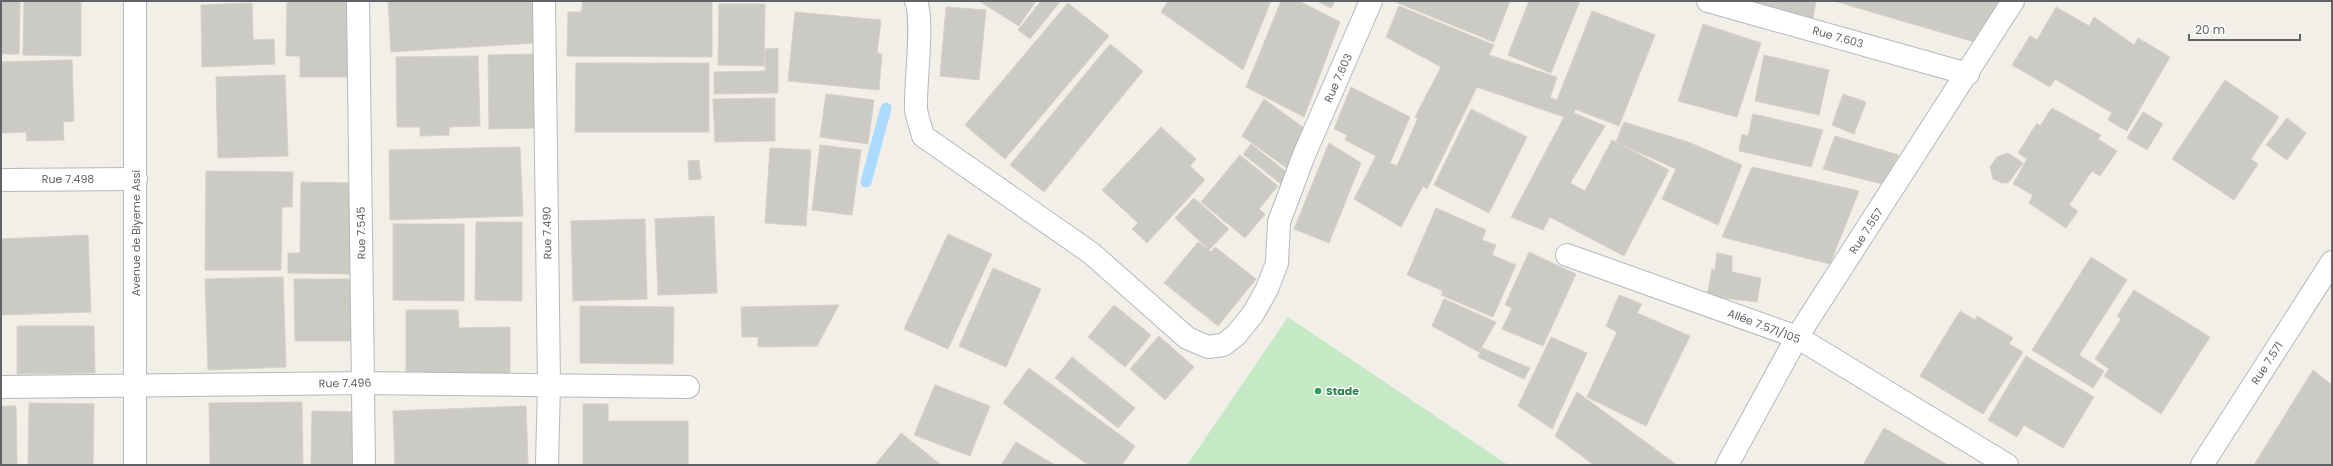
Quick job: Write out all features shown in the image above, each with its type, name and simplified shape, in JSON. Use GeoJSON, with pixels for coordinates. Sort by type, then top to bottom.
{"type":"FeatureCollection","features":[{"type":"Feature","properties":{"kind":"street","name":"Avenue de Biyeme Assi"},"geometry":{"type":"LineString","coordinates":[[135,1],[135,465]]}},
{"type":"Feature","properties":{"kind":"street","name":"Rue 7.545"},"geometry":{"type":"LineString","coordinates":[[358,1],[364,465]]}},
{"type":"Feature","properties":{"kind":"street","name":"Rue 7.490"},"geometry":{"type":"LineString","coordinates":[[544,1],[549,384],[547,465]]}},
{"type":"Feature","properties":{"kind":"street","name":"Rue 7.603"},"geometry":{"type":"LineString","coordinates":[[916,1],[918,24],[916,110],[923,136],[1090,252],[1187,338],[1208,347],[1223,345],[1236,335],[1253,314],[1267,289],[1277,263],[1279,222],[1304,155],[1371,1]]}},
{"type":"Feature","properties":{"kind":"street","name":"Rue 7.603"},"geometry":{"type":"LineString","coordinates":[[1708,1],[1968,74]]}},
{"type":"Feature","properties":{"kind":"street","name":"Rue 7.557"},"geometry":{"type":"LineString","coordinates":[[1727,465],[1797,337],[1968,74],[2013,1]]}},
{"type":"Feature","properties":{"kind":"street","name":"Rue 7.498"},"geometry":{"type":"LineString","coordinates":[[1,180],[136,179]]}},
{"type":"Feature","properties":{"kind":"street","name":"Allée 7.571/105"},"geometry":{"type":"LineString","coordinates":[[1567,255],[1797,337],[2007,465]]}},
{"type":"Feature","properties":{"kind":"street","name":"Rue 7.571"},"geometry":{"type":"LineString","coordinates":[[2202,465],[2332,262]]}},
{"type":"Feature","properties":{"kind":"street","name":"Rue 7.496"},"geometry":{"type":"LineString","coordinates":[[1,387],[363,383],[549,384],[688,387]]}},
{"type":"Feature","properties":{"kind":"green space","name":"Stade"},"geometry":{"type":"Polygon","coordinates":[[[1288,317],[1508,465],[1187,465],[1288,317]]]}},
{"type":"Feature","properties":{"kind":"building"},"geometry":{"type":"Polygon","coordinates":[[[1,1],[20,1],[19,54],[1,54],[1,1]]]}},
{"type":"Feature","properties":{"kind":"building"},"geometry":{"type":"Polygon","coordinates":[[[24,1],[81,1],[81,56],[23,55],[24,1]]]}},
{"type":"Feature","properties":{"kind":"building"},"geometry":{"type":"Polygon","coordinates":[[[287,1],[349,1],[349,77],[300,77],[300,56],[286,56],[287,1]]]}},
{"type":"Feature","properties":{"kind":"building"},"geometry":{"type":"Polygon","coordinates":[[[388,1],[533,1],[535,43],[391,52],[388,1]]]}},
{"type":"Feature","properties":{"kind":"building"},"geometry":{"type":"Polygon","coordinates":[[[582,1],[712,1],[712,57],[567,56],[568,12],[582,12],[582,1]]]}},
{"type":"Feature","properties":{"kind":"building"},"geometry":{"type":"Polygon","coordinates":[[[979,1],[1036,1],[1019,26],[979,1]]]}},
{"type":"Feature","properties":{"kind":"building"},"geometry":{"type":"Polygon","coordinates":[[[1041,1],[1060,2],[1030,39],[1018,30],[1041,1]]]}},
{"type":"Feature","properties":{"kind":"building"},"geometry":{"type":"Polygon","coordinates":[[[1168,1],[1271,1],[1243,70],[1161,12],[1168,1]]]}},
{"type":"Feature","properties":{"kind":"building"},"geometry":{"type":"Polygon","coordinates":[[[1281,1],[1299,1],[1340,22],[1304,117],[1246,87],[1281,1]]]}},
{"type":"Feature","properties":{"kind":"building"},"geometry":{"type":"Polygon","coordinates":[[[1317,1],[1335,1],[1331,8],[1317,1]]]}},
{"type":"Feature","properties":{"kind":"building"},"geometry":{"type":"Polygon","coordinates":[[[1393,1],[1510,1],[1494,42],[1393,1]]]}},
{"type":"Feature","properties":{"kind":"building"},"geometry":{"type":"Polygon","coordinates":[[[1529,1],[1580,1],[1551,73],[1508,55],[1529,1]]]}},
{"type":"Feature","properties":{"kind":"building"},"geometry":{"type":"Polygon","coordinates":[[[1752,1],[1816,1],[1813,18],[1751,7],[1752,1]]]}},
{"type":"Feature","properties":{"kind":"building"},"geometry":{"type":"Polygon","coordinates":[[[1834,1],[2004,1],[1981,44],[1834,1]]]}},
{"type":"Feature","properties":{"kind":"building"},"geometry":{"type":"Polygon","coordinates":[[[252,3],[253,40],[274,39],[275,64],[202,67],[201,5],[252,3]]]}},
{"type":"Feature","properties":{"kind":"building"},"geometry":{"type":"Polygon","coordinates":[[[1068,3],[1109,36],[1005,159],[965,125],[1068,3]]]}},
{"type":"Feature","properties":{"kind":"building"},"geometry":{"type":"Polygon","coordinates":[[[719,4],[765,4],[764,66],[718,65],[719,4]]]}},
{"type":"Feature","properties":{"kind":"building"},"geometry":{"type":"Polygon","coordinates":[[[1399,6],[1494,45],[1489,55],[1557,77],[1550,98],[1557,100],[1592,11],[1655,35],[1619,126],[1575,109],[1574,113],[1605,126],[1570,183],[1585,191],[1612,140],[1669,170],[1624,256],[1550,217],[1543,230],[1511,217],[1564,117],[1477,87],[1427,189],[1423,186],[1401,227],[1354,199],[1376,156],[1345,140],[1347,135],[1334,129],[1351,87],[1410,117],[1390,163],[1397,166],[1418,118],[1415,117],[1441,67],[1386,37],[1399,6]]]}},
{"type":"Feature","properties":{"kind":"building"},"geometry":{"type":"Polygon","coordinates":[[[946,7],[986,10],[979,80],[940,76],[946,7]]]}},
{"type":"Feature","properties":{"kind":"building"},"geometry":{"type":"Polygon","coordinates":[[[2056,7],[2089,26],[2094,17],[2134,45],[2138,38],[2170,57],[2127,131],[2108,120],[2112,113],[2055,79],[2050,87],[2012,65],[2030,36],[2037,40],[2056,7]]]}},
{"type":"Feature","properties":{"kind":"building"},"geometry":{"type":"Polygon","coordinates":[[[795,12],[881,20],[877,53],[882,54],[879,90],[788,81],[795,12]]]}},
{"type":"Feature","properties":{"kind":"building"},"geometry":{"type":"Polygon","coordinates":[[[1703,24],[1761,43],[1737,117],[1678,101],[1703,24]]]}},
{"type":"Feature","properties":{"kind":"building"},"geometry":{"type":"Polygon","coordinates":[[[1110,44],[1143,71],[1044,192],[1010,165],[1110,44]]]}},
{"type":"Feature","properties":{"kind":"building"},"geometry":{"type":"Polygon","coordinates":[[[778,48],[778,93],[714,94],[714,72],[765,71],[765,49],[778,48]]]}},
{"type":"Feature","properties":{"kind":"building"},"geometry":{"type":"Polygon","coordinates":[[[536,54],[538,128],[489,129],[488,55],[536,54]]]}},
{"type":"Feature","properties":{"kind":"building"},"geometry":{"type":"Polygon","coordinates":[[[1764,55],[1829,70],[1819,115],[1755,101],[1764,55]]]}},
{"type":"Feature","properties":{"kind":"building"},"geometry":{"type":"Polygon","coordinates":[[[478,56],[480,126],[449,127],[449,135],[420,136],[420,127],[397,127],[396,57],[478,56]]]}},
{"type":"Feature","properties":{"kind":"building"},"geometry":{"type":"Polygon","coordinates":[[[72,60],[74,121],[63,122],[64,140],[27,141],[26,132],[1,133],[1,62],[72,60]]]}},
{"type":"Feature","properties":{"kind":"building"},"geometry":{"type":"Polygon","coordinates":[[[576,63],[709,63],[709,132],[575,132],[576,63]]]}},
{"type":"Feature","properties":{"kind":"building"},"geometry":{"type":"Polygon","coordinates":[[[285,75],[288,156],[218,158],[216,77],[285,75]]]}},
{"type":"Feature","properties":{"kind":"building"},"geometry":{"type":"Polygon","coordinates":[[[2225,80],[2279,117],[2251,159],[2258,164],[2234,200],[2172,159],[2225,80]]]}},
{"type":"Feature","properties":{"kind":"building"},"geometry":{"type":"Polygon","coordinates":[[[826,94],[874,100],[868,144],[820,137],[826,94]]]}},
{"type":"Feature","properties":{"kind":"building"},"geometry":{"type":"Polygon","coordinates":[[[1843,94],[1866,102],[1854,134],[1832,125],[1843,94]]]}},
{"type":"Feature","properties":{"kind":"building"},"geometry":{"type":"Polygon","coordinates":[[[775,98],[775,141],[715,142],[713,99],[775,98]]]}},
{"type":"Feature","properties":{"kind":"building"},"geometry":{"type":"Polygon","coordinates":[[[1264,99],[1311,133],[1291,171],[1242,136],[1264,99]]]}},
{"type":"Feature","properties":{"kind":"building"},"geometry":{"type":"Polygon","coordinates":[[[2052,108],[2101,135],[2098,139],[2117,151],[2100,176],[2092,171],[2069,205],[2078,211],[2066,228],[2029,203],[2033,195],[2013,184],[2027,159],[2018,153],[2037,123],[2040,126],[2052,108]]]}},
{"type":"Feature","properties":{"kind":"building"},"geometry":{"type":"Polygon","coordinates":[[[1471,109],[1527,137],[1489,213],[1434,185],[1471,109]]]}},
{"type":"Feature","properties":{"kind":"building"},"geometry":{"type":"Polygon","coordinates":[[[2143,112],[2163,124],[2147,150],[2127,138],[2143,112]]]}},
{"type":"Feature","properties":{"kind":"building"},"geometry":{"type":"Polygon","coordinates":[[[1753,114],[1823,130],[1811,167],[1739,151],[1742,134],[1748,136],[1753,114]]]}},
{"type":"Feature","properties":{"kind":"building"},"geometry":{"type":"Polygon","coordinates":[[[2287,118],[2306,133],[2287,160],[2266,145],[2287,118]]]}},
{"type":"Feature","properties":{"kind":"building"},"geometry":{"type":"Polygon","coordinates":[[[1624,122],[1688,142],[1742,165],[1718,225],[1662,199],[1676,169],[1616,142],[1624,122]]]}},
{"type":"Feature","properties":{"kind":"building"},"geometry":{"type":"Polygon","coordinates":[[[1161,127],[1196,159],[1190,166],[1205,180],[1147,243],[1132,229],[1138,223],[1102,190],[1161,127]]]}},
{"type":"Feature","properties":{"kind":"building"},"geometry":{"type":"Polygon","coordinates":[[[1835,136],[1899,155],[1882,184],[1823,169],[1835,136]]]}},
{"type":"Feature","properties":{"kind":"building"},"geometry":{"type":"Polygon","coordinates":[[[1329,143],[1361,163],[1329,243],[1294,229],[1329,143]]]}},
{"type":"Feature","properties":{"kind":"building"},"geometry":{"type":"Polygon","coordinates":[[[1251,144],[1294,178],[1286,188],[1243,154],[1251,144]]]}},
{"type":"Feature","properties":{"kind":"building"},"geometry":{"type":"Polygon","coordinates":[[[820,145],[861,150],[852,215],[812,210],[820,145]]]}},
{"type":"Feature","properties":{"kind":"building"},"geometry":{"type":"Polygon","coordinates":[[[520,147],[523,216],[390,220],[389,150],[520,147]]]}},
{"type":"Feature","properties":{"kind":"building"},"geometry":{"type":"Polygon","coordinates":[[[770,148],[811,150],[806,226],[765,223],[770,148]]]}},
{"type":"Feature","properties":{"kind":"building"},"geometry":{"type":"Polygon","coordinates":[[[2008,153],[2023,163],[2008,183],[2002,183],[1993,179],[1990,167],[1997,157],[2008,153]]]}},
{"type":"Feature","properties":{"kind":"building"},"geometry":{"type":"Polygon","coordinates":[[[1240,155],[1278,186],[1259,209],[1265,214],[1245,238],[1201,202],[1240,155]]]}},
{"type":"Feature","properties":{"kind":"building"},"geometry":{"type":"Polygon","coordinates":[[[699,160],[701,179],[689,180],[688,161],[699,160]]]}},
{"type":"Feature","properties":{"kind":"building"},"geometry":{"type":"Polygon","coordinates":[[[1752,167],[1859,191],[1830,264],[1722,237],[1752,167]]]}},
{"type":"Feature","properties":{"kind":"building"},"geometry":{"type":"Polygon","coordinates":[[[206,171],[293,172],[292,207],[282,207],[281,270],[205,270],[206,171]]]}},
{"type":"Feature","properties":{"kind":"building"},"geometry":{"type":"Polygon","coordinates":[[[301,182],[355,183],[354,274],[288,273],[288,253],[300,253],[301,182]]]}},
{"type":"Feature","properties":{"kind":"building"},"geometry":{"type":"Polygon","coordinates":[[[1194,198],[1229,229],[1209,250],[1175,218],[1194,198]]]}},
{"type":"Feature","properties":{"kind":"building"},"geometry":{"type":"Polygon","coordinates":[[[1436,208],[1486,230],[1482,240],[1496,245],[1492,255],[1516,265],[1493,317],[1441,295],[1443,291],[1407,275],[1436,208]]]}},
{"type":"Feature","properties":{"kind":"building"},"geometry":{"type":"Polygon","coordinates":[[[714,216],[717,293],[658,295],[655,219],[714,216]]]}},
{"type":"Feature","properties":{"kind":"building"},"geometry":{"type":"Polygon","coordinates":[[[645,219],[647,299],[573,301],[571,221],[645,219]]]}},
{"type":"Feature","properties":{"kind":"building"},"geometry":{"type":"Polygon","coordinates":[[[476,222],[522,222],[522,301],[475,300],[476,222]]]}},
{"type":"Feature","properties":{"kind":"building"},"geometry":{"type":"Polygon","coordinates":[[[393,224],[464,224],[464,301],[393,300],[393,224]]]}},
{"type":"Feature","properties":{"kind":"building"},"geometry":{"type":"Polygon","coordinates":[[[948,234],[992,254],[948,349],[904,329],[948,234]]]}},
{"type":"Feature","properties":{"kind":"building"},"geometry":{"type":"Polygon","coordinates":[[[88,235],[91,312],[1,315],[1,239],[88,235]]]}},
{"type":"Feature","properties":{"kind":"building"},"geometry":{"type":"Polygon","coordinates":[[[1198,242],[1211,252],[1215,247],[1256,279],[1218,326],[1164,283],[1198,242]]]}},
{"type":"Feature","properties":{"kind":"building"},"geometry":{"type":"Polygon","coordinates":[[[1529,252],[1576,274],[1543,346],[1502,329],[1512,308],[1505,305],[1529,252]]]}},
{"type":"Feature","properties":{"kind":"building"},"geometry":{"type":"Polygon","coordinates":[[[1717,253],[1732,256],[1732,272],[1761,278],[1757,302],[1707,296],[1712,269],[1715,269],[1717,253]]]}},
{"type":"Feature","properties":{"kind":"building"},"geometry":{"type":"Polygon","coordinates":[[[2091,257],[2127,280],[2079,355],[2104,371],[2093,388],[2032,350],[2091,257]]]}},
{"type":"Feature","properties":{"kind":"building"},"geometry":{"type":"Polygon","coordinates":[[[993,268],[1041,289],[1006,367],[959,346],[993,268]]]}},
{"type":"Feature","properties":{"kind":"building"},"geometry":{"type":"Polygon","coordinates":[[[283,277],[286,367],[208,370],[205,279],[283,277]]]}},
{"type":"Feature","properties":{"kind":"building"},"geometry":{"type":"Polygon","coordinates":[[[294,279],[355,279],[356,341],[295,341],[294,279]]]}},
{"type":"Feature","properties":{"kind":"building"},"geometry":{"type":"Polygon","coordinates":[[[2134,290],[2210,337],[2161,414],[2104,376],[2109,369],[2095,359],[2121,319],[2117,316],[2134,290]]]}},
{"type":"Feature","properties":{"kind":"building"},"geometry":{"type":"Polygon","coordinates":[[[1619,295],[1642,304],[1637,313],[1690,336],[1646,426],[1587,397],[1617,332],[1606,326],[1619,295]]]}},
{"type":"Feature","properties":{"kind":"building"},"geometry":{"type":"Polygon","coordinates":[[[1444,299],[1496,322],[1479,352],[1432,326],[1444,299]]]}},
{"type":"Feature","properties":{"kind":"building"},"geometry":{"type":"Polygon","coordinates":[[[839,305],[817,346],[758,347],[758,337],[742,337],[741,307],[839,305]]]}},
{"type":"Feature","properties":{"kind":"building"},"geometry":{"type":"Polygon","coordinates":[[[1114,305],[1151,335],[1125,367],[1088,337],[1114,305]]]}},
{"type":"Feature","properties":{"kind":"building"},"geometry":{"type":"Polygon","coordinates":[[[580,306],[674,307],[673,364],[580,363],[580,306]]]}},
{"type":"Feature","properties":{"kind":"building"},"geometry":{"type":"Polygon","coordinates":[[[406,310],[458,310],[459,328],[510,327],[510,379],[406,380],[406,310]]]}},
{"type":"Feature","properties":{"kind":"building"},"geometry":{"type":"Polygon","coordinates":[[[1960,311],[1975,320],[1977,316],[2013,338],[2009,344],[2023,352],[1983,414],[1920,376],[1960,311]]]}},
{"type":"Feature","properties":{"kind":"building"},"geometry":{"type":"Polygon","coordinates":[[[17,326],[94,326],[95,373],[17,374],[17,326]]]}},
{"type":"Feature","properties":{"kind":"building"},"geometry":{"type":"Polygon","coordinates":[[[1159,336],[1194,367],[1165,400],[1130,369],[1159,336]]]}},
{"type":"Feature","properties":{"kind":"building"},"geometry":{"type":"Polygon","coordinates":[[[1551,337],[1587,353],[1552,429],[1518,406],[1551,337]]]}},
{"type":"Feature","properties":{"kind":"building"},"geometry":{"type":"Polygon","coordinates":[[[1482,348],[1530,368],[1524,379],[1478,357],[1482,348]]]}},
{"type":"Feature","properties":{"kind":"building"},"geometry":{"type":"Polygon","coordinates":[[[2026,356],[2094,397],[2063,448],[2024,425],[2017,437],[1988,420],[2026,356]]]}},
{"type":"Feature","properties":{"kind":"building"},"geometry":{"type":"Polygon","coordinates":[[[1072,357],[1135,408],[1118,428],[1055,378],[1072,357]]]}},
{"type":"Feature","properties":{"kind":"building"},"geometry":{"type":"Polygon","coordinates":[[[1029,368],[1135,446],[1122,465],[1088,465],[1003,403],[1029,368]]]}},
{"type":"Feature","properties":{"kind":"building"},"geometry":{"type":"Polygon","coordinates":[[[2313,370],[2332,385],[2332,465],[2254,465],[2313,370]]]}},
{"type":"Feature","properties":{"kind":"building"},"geometry":{"type":"Polygon","coordinates":[[[935,385],[990,406],[970,456],[914,435],[935,385]]]}},
{"type":"Feature","properties":{"kind":"building"},"geometry":{"type":"Polygon","coordinates":[[[1577,392],[1677,465],[1594,465],[1555,436],[1577,392]]]}},
{"type":"Feature","properties":{"kind":"building"},"geometry":{"type":"Polygon","coordinates":[[[302,402],[303,465],[210,465],[209,403],[302,402]]]}},
{"type":"Feature","properties":{"kind":"building"},"geometry":{"type":"Polygon","coordinates":[[[29,403],[94,404],[93,465],[28,465],[29,403]]]}},
{"type":"Feature","properties":{"kind":"building"},"geometry":{"type":"Polygon","coordinates":[[[583,404],[608,404],[608,421],[688,421],[688,465],[583,465],[583,404]]]}},
{"type":"Feature","properties":{"kind":"building"},"geometry":{"type":"Polygon","coordinates":[[[1,406],[16,406],[17,465],[1,465],[1,406]]]}},
{"type":"Feature","properties":{"kind":"building"},"geometry":{"type":"Polygon","coordinates":[[[526,406],[528,464],[395,465],[393,411],[526,406]]]}},
{"type":"Feature","properties":{"kind":"building"},"geometry":{"type":"Polygon","coordinates":[[[312,411],[358,412],[358,465],[311,465],[312,411]]]}},
{"type":"Feature","properties":{"kind":"building"},"geometry":{"type":"Polygon","coordinates":[[[1884,428],[1948,465],[1863,465],[1884,428]]]}},
{"type":"Feature","properties":{"kind":"building"},"geometry":{"type":"Polygon","coordinates":[[[901,433],[941,465],[875,465],[901,433]]]}},
{"type":"Feature","properties":{"kind":"building"},"geometry":{"type":"Polygon","coordinates":[[[1016,442],[1055,465],[1001,465],[1016,442]]]}},
{"type":"Feature","properties":{"kind":"waterway"},"geometry":{"type":"LineString","coordinates":[[866,182],[886,108]]}},
{"type":"Feature","properties":{"kind":"place","name":"Stade"},"geometry":{"type":"Point","coordinates":[1318,391]}}]}
